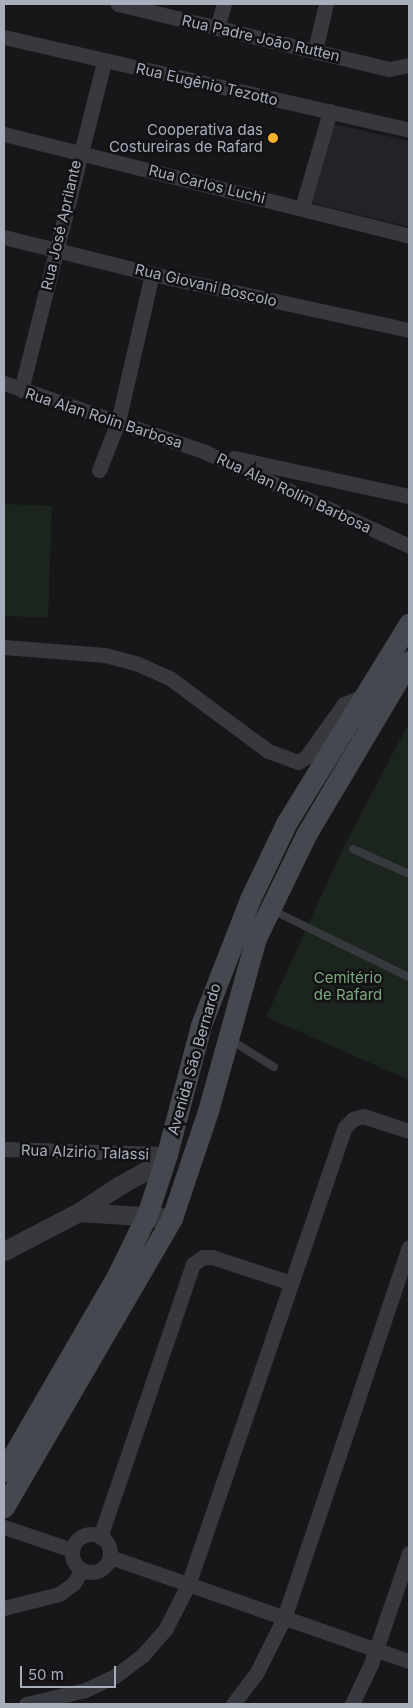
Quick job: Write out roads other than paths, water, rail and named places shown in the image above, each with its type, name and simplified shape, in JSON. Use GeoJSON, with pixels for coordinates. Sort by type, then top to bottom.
{"type":"FeatureCollection","features":[{"type":"Feature","properties":{"kind":"main road","name":"Avenida São Bernardo"},"geometry":{"type":"LineString","coordinates":[[4,1471],[117,1276],[147,1215],[166,1157],[201,1025],[251,897],[287,822],[408,631]]}},
{"type":"Feature","properties":{"kind":"main road","name":"Avenida São Bernardo"},"geometry":{"type":"LineString","coordinates":[[4,1507],[172,1218],[208,1111],[256,938],[307,832],[409,661]]}},
{"type":"Feature","properties":{"kind":"main road"},"geometry":{"type":"LineString","coordinates":[[287,822],[307,832]]}},
{"type":"Feature","properties":{"kind":"main road"},"geometry":{"type":"LineString","coordinates":[[201,1025],[229,1038]]}},
{"type":"Feature","properties":{"kind":"street","name":"Rua Padre João Rutten"},"geometry":{"type":"LineString","coordinates":[[124,4],[389,69],[407,66]]}},
{"type":"Feature","properties":{"kind":"street"},"geometry":{"type":"LineString","coordinates":[[217,28],[224,4]]}},
{"type":"Feature","properties":{"kind":"street"},"geometry":{"type":"LineString","coordinates":[[315,50],[326,4]]}},
{"type":"Feature","properties":{"kind":"street","name":"Rua Eugênio Tezotto"},"geometry":{"type":"LineString","coordinates":[[4,37],[409,130]]}},
{"type":"Feature","properties":{"kind":"street","name":"Rua José Aprilante"},"geometry":{"type":"LineString","coordinates":[[21,390],[79,151],[104,60]]}},
{"type":"Feature","properties":{"kind":"street"},"geometry":{"type":"LineString","coordinates":[[302,208],[330,111]]}},
{"type":"Feature","properties":{"kind":"street","name":"Rua Carlos Luchi"},"geometry":{"type":"LineString","coordinates":[[4,134],[79,151],[409,236]]}},
{"type":"Feature","properties":{"kind":"street","name":"Rua Giovani Boscolo"},"geometry":{"type":"LineString","coordinates":[[4,237],[152,274],[409,330]]}},
{"type":"Feature","properties":{"kind":"street"},"geometry":{"type":"LineString","coordinates":[[99,470],[118,422],[152,274]]}},
{"type":"Feature","properties":{"kind":"street","name":"Rua Alan Rolin Barbosa"},"geometry":{"type":"LineString","coordinates":[[4,382],[21,390],[205,452]]}},
{"type":"Feature","properties":{"kind":"street","name":"Rua Alan Rolim Barbosa"},"geometry":{"type":"LineString","coordinates":[[205,452],[409,496]]}},
{"type":"Feature","properties":{"kind":"street","name":"Rua Alan Rolim Barbosa"},"geometry":{"type":"LineString","coordinates":[[205,452],[409,546]]}},
{"type":"Feature","properties":{"kind":"street"},"geometry":{"type":"LineString","coordinates":[[4,646],[105,655],[138,664],[171,679],[268,751],[298,762],[306,758],[344,704],[366,695]]}},
{"type":"Feature","properties":{"kind":"street"},"geometry":{"type":"LineString","coordinates":[[26,1704],[84,1690],[129,1667],[165,1630],[188,1585],[348,1122],[363,1116],[409,1131]]}},
{"type":"Feature","properties":{"kind":"street","name":"Rua Alzirio Talassi"},"geometry":{"type":"LineString","coordinates":[[4,1150],[166,1157]]}},
{"type":"Feature","properties":{"kind":"street"},"geometry":{"type":"LineString","coordinates":[[4,1251],[79,1212],[166,1157]]}},
{"type":"Feature","properties":{"kind":"street"},"geometry":{"type":"LineString","coordinates":[[79,1212],[172,1218]]}},
{"type":"Feature","properties":{"kind":"street"},"geometry":{"type":"LineString","coordinates":[[233,1704],[268,1654],[284,1618],[409,1247]]}},
{"type":"Feature","properties":{"kind":"street"},"geometry":{"type":"LineString","coordinates":[[100,1536],[193,1264],[203,1257],[212,1257],[291,1283]]}},
{"type":"Feature","properties":{"kind":"street"},"geometry":{"type":"LineString","coordinates":[[4,1527],[72,1550]]}},
{"type":"Feature","properties":{"kind":"street"},"geometry":{"type":"LineString","coordinates":[[82,1536],[100,1536],[108,1545],[110,1556],[99,1570],[82,1570],[74,1562],[72,1550],[82,1536]]}},
{"type":"Feature","properties":{"kind":"street"},"geometry":{"type":"LineString","coordinates":[[352,1704],[376,1649],[409,1553]]}},
{"type":"Feature","properties":{"kind":"street"},"geometry":{"type":"LineString","coordinates":[[110,1556],[188,1585],[409,1660]]}},
{"type":"Feature","properties":{"kind":"street"},"geometry":{"type":"LineString","coordinates":[[4,1608],[60,1594],[73,1584],[82,1570]]}},
{"type":"Feature","properties":{"kind":"lane"},"geometry":{"type":"LineString","coordinates":[[353,849],[409,874]]}},
{"type":"Feature","properties":{"kind":"lane"},"geometry":{"type":"LineString","coordinates":[[270,909],[409,977]]}},
{"type":"Feature","properties":{"kind":"lane"},"geometry":{"type":"LineString","coordinates":[[229,1038],[274,1067]]}},
{"type":"Feature","properties":{"kind":"place","name":"Cooperativa das Costureiras de Rafard"},"geometry":{"type":"Point","coordinates":[273,138]}},
{"type":"Feature","properties":{"kind":"park label","name":"Cemitério de Rafard"},"geometry":{"type":"Point","coordinates":[348,986]}}]}
